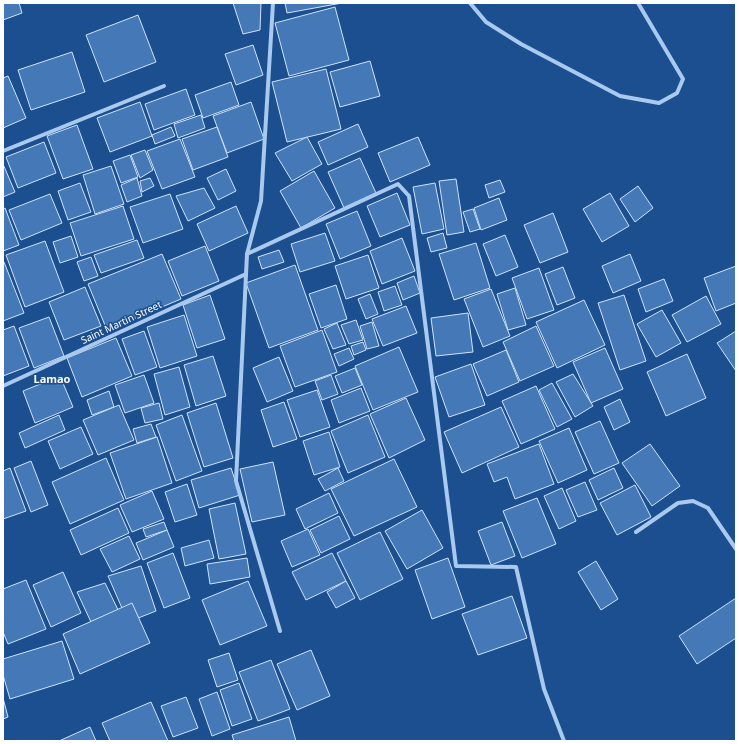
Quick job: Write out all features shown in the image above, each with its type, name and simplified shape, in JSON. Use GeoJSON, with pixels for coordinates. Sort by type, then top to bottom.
{"type":"FeatureCollection","features":[{"type":"Feature","properties":{"kind":"street"},"geometry":{"type":"LineString","coordinates":[[273,3],[261,202],[247,254],[236,481],[280,631]]}},
{"type":"Feature","properties":{"kind":"street"},"geometry":{"type":"LineString","coordinates":[[470,3],[486,22],[521,44],[620,96],[659,103],[677,93],[683,79],[638,3]]}},
{"type":"Feature","properties":{"kind":"street"},"geometry":{"type":"LineString","coordinates":[[3,151],[164,86]]}},
{"type":"Feature","properties":{"kind":"street"},"geometry":{"type":"LineString","coordinates":[[247,254],[398,184],[409,196],[456,566],[516,567],[544,689],[564,741]]}},
{"type":"Feature","properties":{"kind":"street","name":"Saint Martin Street"},"geometry":{"type":"LineString","coordinates":[[3,386],[246,274]]}},
{"type":"Feature","properties":{"kind":"street"},"geometry":{"type":"LineString","coordinates":[[636,532],[678,502],[693,501],[708,508],[736,549]]}},
{"type":"Feature","properties":{"kind":"building"},"geometry":{"type":"Polygon","coordinates":[[[3,3],[19,3],[22,13],[3,20],[3,3]]]}},
{"type":"Feature","properties":{"kind":"building"},"geometry":{"type":"Polygon","coordinates":[[[233,3],[261,3],[260,30],[243,34],[233,3]]]}},
{"type":"Feature","properties":{"kind":"building"},"geometry":{"type":"Polygon","coordinates":[[[285,3],[342,3],[287,13],[285,3]]]}},
{"type":"Feature","properties":{"kind":"building"},"geometry":{"type":"Polygon","coordinates":[[[335,7],[349,60],[289,76],[275,23],[335,7]]]}},
{"type":"Feature","properties":{"kind":"building"},"geometry":{"type":"Polygon","coordinates":[[[138,15],[156,62],[104,82],[86,35],[138,15]]]}},
{"type":"Feature","properties":{"kind":"building"},"geometry":{"type":"Polygon","coordinates":[[[253,45],[263,75],[236,85],[225,54],[253,45]]]}},
{"type":"Feature","properties":{"kind":"building"},"geometry":{"type":"Polygon","coordinates":[[[72,52],[85,92],[31,110],[18,70],[72,52]]]}},
{"type":"Feature","properties":{"kind":"building"},"geometry":{"type":"Polygon","coordinates":[[[370,61],[380,96],[340,107],[330,72],[370,61]]]}},
{"type":"Feature","properties":{"kind":"building"},"geometry":{"type":"Polygon","coordinates":[[[326,69],[341,129],[287,142],[272,82],[326,69]]]}},
{"type":"Feature","properties":{"kind":"building"},"geometry":{"type":"Polygon","coordinates":[[[8,76],[26,118],[3,128],[3,78],[8,76]]]}},
{"type":"Feature","properties":{"kind":"building"},"geometry":{"type":"Polygon","coordinates":[[[231,82],[239,105],[203,118],[195,95],[231,82]]]}},
{"type":"Feature","properties":{"kind":"building"},"geometry":{"type":"Polygon","coordinates":[[[186,89],[195,115],[154,130],[145,104],[186,89]]]}},
{"type":"Feature","properties":{"kind":"building"},"geometry":{"type":"Polygon","coordinates":[[[140,102],[152,136],[110,152],[97,118],[140,102]]]}},
{"type":"Feature","properties":{"kind":"building"},"geometry":{"type":"Polygon","coordinates":[[[251,102],[264,139],[227,153],[213,116],[251,102]]]}},
{"type":"Feature","properties":{"kind":"building"},"geometry":{"type":"Polygon","coordinates":[[[201,115],[205,128],[178,138],[174,124],[201,115]]]}},
{"type":"Feature","properties":{"kind":"building"},"geometry":{"type":"Polygon","coordinates":[[[358,124],[368,147],[328,165],[318,142],[358,124]]]}},
{"type":"Feature","properties":{"kind":"building"},"geometry":{"type":"Polygon","coordinates":[[[77,125],[93,169],[63,179],[47,136],[77,125]]]}},
{"type":"Feature","properties":{"kind":"building"},"geometry":{"type":"Polygon","coordinates":[[[171,127],[175,136],[155,144],[152,135],[171,127]]]}},
{"type":"Feature","properties":{"kind":"building"},"geometry":{"type":"Polygon","coordinates":[[[217,127],[228,157],[193,170],[182,139],[217,127]]]}},
{"type":"Feature","properties":{"kind":"building"},"geometry":{"type":"Polygon","coordinates":[[[307,137],[322,164],[292,181],[275,153],[307,137]]]}},
{"type":"Feature","properties":{"kind":"building"},"geometry":{"type":"Polygon","coordinates":[[[418,137],[430,165],[390,182],[378,153],[418,137]]]}},
{"type":"Feature","properties":{"kind":"building"},"geometry":{"type":"Polygon","coordinates":[[[180,139],[195,177],[162,189],[147,151],[180,139]]]}},
{"type":"Feature","properties":{"kind":"building"},"geometry":{"type":"Polygon","coordinates":[[[44,142],[56,173],[18,188],[6,157],[44,142]]]}},
{"type":"Feature","properties":{"kind":"building"},"geometry":{"type":"Polygon","coordinates":[[[145,150],[153,170],[140,178],[131,155],[145,150]]]}},
{"type":"Feature","properties":{"kind":"building"},"geometry":{"type":"Polygon","coordinates":[[[130,155],[138,177],[121,183],[113,161],[130,155]]]}},
{"type":"Feature","properties":{"kind":"building"},"geometry":{"type":"Polygon","coordinates":[[[360,158],[376,193],[344,208],[328,172],[360,158]]]}},
{"type":"Feature","properties":{"kind":"building"},"geometry":{"type":"Polygon","coordinates":[[[3,164],[15,192],[3,197],[3,164]]]}},
{"type":"Feature","properties":{"kind":"building"},"geometry":{"type":"Polygon","coordinates":[[[111,166],[124,204],[95,214],[83,175],[111,166]]]}},
{"type":"Feature","properties":{"kind":"building"},"geometry":{"type":"Polygon","coordinates":[[[226,169],[236,191],[218,200],[207,178],[226,169]]]}},
{"type":"Feature","properties":{"kind":"building"},"geometry":{"type":"Polygon","coordinates":[[[314,171],[335,208],[301,228],[280,191],[314,171]]]}},
{"type":"Feature","properties":{"kind":"building"},"geometry":{"type":"Polygon","coordinates":[[[137,178],[142,196],[127,202],[121,185],[137,178]]]}},
{"type":"Feature","properties":{"kind":"building"},"geometry":{"type":"Polygon","coordinates":[[[150,178],[154,186],[142,192],[140,181],[150,178]]]}},
{"type":"Feature","properties":{"kind":"building"},"geometry":{"type":"Polygon","coordinates":[[[456,179],[464,232],[447,235],[439,181],[456,179]]]}},
{"type":"Feature","properties":{"kind":"building"},"geometry":{"type":"Polygon","coordinates":[[[500,180],[505,192],[489,198],[485,185],[500,180]]]}},
{"type":"Feature","properties":{"kind":"building"},"geometry":{"type":"Polygon","coordinates":[[[80,183],[91,212],[68,220],[58,191],[80,183]]]}},
{"type":"Feature","properties":{"kind":"building"},"geometry":{"type":"Polygon","coordinates":[[[435,183],[444,229],[422,234],[413,187],[435,183]]]}},
{"type":"Feature","properties":{"kind":"building"},"geometry":{"type":"Polygon","coordinates":[[[638,186],[653,208],[635,222],[620,199],[638,186]]]}},
{"type":"Feature","properties":{"kind":"building"},"geometry":{"type":"Polygon","coordinates":[[[204,188],[215,208],[188,221],[176,196],[204,188]]]}},
{"type":"Feature","properties":{"kind":"building"},"geometry":{"type":"Polygon","coordinates":[[[397,193],[410,225],[380,237],[367,206],[397,193]]]}},
{"type":"Feature","properties":{"kind":"building"},"geometry":{"type":"Polygon","coordinates":[[[610,193],[629,226],[602,242],[583,209],[610,193]]]}},
{"type":"Feature","properties":{"kind":"building"},"geometry":{"type":"Polygon","coordinates":[[[50,194],[62,223],[21,240],[9,210],[50,194]]]}},
{"type":"Feature","properties":{"kind":"building"},"geometry":{"type":"Polygon","coordinates":[[[170,194],[183,229],[143,243],[130,207],[170,194]]]}},
{"type":"Feature","properties":{"kind":"building"},"geometry":{"type":"Polygon","coordinates":[[[499,198],[507,220],[481,230],[474,208],[499,198]]]}},
{"type":"Feature","properties":{"kind":"building"},"geometry":{"type":"Polygon","coordinates":[[[123,206],[134,239],[81,256],[70,223],[123,206]]]}},
{"type":"Feature","properties":{"kind":"building"},"geometry":{"type":"Polygon","coordinates":[[[236,206],[248,233],[209,251],[197,224],[236,206]]]}},
{"type":"Feature","properties":{"kind":"building"},"geometry":{"type":"Polygon","coordinates":[[[5,208],[19,245],[3,251],[3,209],[5,208]]]}},
{"type":"Feature","properties":{"kind":"building"},"geometry":{"type":"Polygon","coordinates":[[[473,209],[480,229],[470,232],[463,212],[473,209]]]}},
{"type":"Feature","properties":{"kind":"building"},"geometry":{"type":"Polygon","coordinates":[[[357,211],[371,246],[340,259],[326,224],[357,211]]]}},
{"type":"Feature","properties":{"kind":"building"},"geometry":{"type":"Polygon","coordinates":[[[553,213],[568,252],[540,263],[524,225],[553,213]]]}},
{"type":"Feature","properties":{"kind":"building"},"geometry":{"type":"Polygon","coordinates":[[[325,233],[335,261],[300,272],[291,244],[325,233]]]}},
{"type":"Feature","properties":{"kind":"building"},"geometry":{"type":"Polygon","coordinates":[[[443,233],[447,248],[431,252],[427,238],[443,233]]]}},
{"type":"Feature","properties":{"kind":"building"},"geometry":{"type":"Polygon","coordinates":[[[505,235],[518,267],[496,276],[483,244],[505,235]]]}},
{"type":"Feature","properties":{"kind":"building"},"geometry":{"type":"Polygon","coordinates":[[[71,236],[78,257],[60,263],[53,242],[71,236]]]}},
{"type":"Feature","properties":{"kind":"building"},"geometry":{"type":"Polygon","coordinates":[[[402,238],[415,271],[382,284],[370,251],[402,238]]]}},
{"type":"Feature","properties":{"kind":"building"},"geometry":{"type":"Polygon","coordinates":[[[137,240],[144,258],[101,273],[94,255],[137,240]]]}},
{"type":"Feature","properties":{"kind":"building"},"geometry":{"type":"Polygon","coordinates":[[[45,241],[64,292],[25,307],[6,255],[45,241]]]}},
{"type":"Feature","properties":{"kind":"building"},"geometry":{"type":"Polygon","coordinates":[[[476,243],[490,288],[454,300],[439,254],[476,243]]]}},
{"type":"Feature","properties":{"kind":"building"},"geometry":{"type":"Polygon","coordinates":[[[205,246],[219,281],[182,296],[168,261],[205,246]]]}},
{"type":"Feature","properties":{"kind":"building"},"geometry":{"type":"Polygon","coordinates":[[[279,250],[284,262],[262,269],[258,257],[279,250]]]}},
{"type":"Feature","properties":{"kind":"building"},"geometry":{"type":"Polygon","coordinates":[[[162,254],[181,299],[107,330],[88,284],[162,254]]]}},
{"type":"Feature","properties":{"kind":"building"},"geometry":{"type":"Polygon","coordinates":[[[630,254],[641,281],[613,293],[602,266],[630,254]]]}},
{"type":"Feature","properties":{"kind":"building"},"geometry":{"type":"Polygon","coordinates":[[[368,255],[379,288],[346,299],[335,266],[368,255]]]}},
{"type":"Feature","properties":{"kind":"building"},"geometry":{"type":"Polygon","coordinates":[[[91,257],[98,276],[84,281],[77,262],[91,257]]]}},
{"type":"Feature","properties":{"kind":"building"},"geometry":{"type":"Polygon","coordinates":[[[4,262],[24,313],[3,321],[3,263],[4,262]]]}},
{"type":"Feature","properties":{"kind":"building"},"geometry":{"type":"Polygon","coordinates":[[[295,265],[318,330],[269,348],[246,283],[295,265]]]}},
{"type":"Feature","properties":{"kind":"building"},"geometry":{"type":"Polygon","coordinates":[[[736,266],[736,303],[716,311],[704,278],[736,266]]]}},
{"type":"Feature","properties":{"kind":"building"},"geometry":{"type":"Polygon","coordinates":[[[563,267],[575,298],[557,305],[545,274],[563,267]]]}},
{"type":"Feature","properties":{"kind":"building"},"geometry":{"type":"Polygon","coordinates":[[[539,268],[554,310],[527,319],[512,278],[539,268]]]}},
{"type":"Feature","properties":{"kind":"building"},"geometry":{"type":"Polygon","coordinates":[[[414,276],[420,293],[403,300],[397,283],[414,276]]]}},
{"type":"Feature","properties":{"kind":"building"},"geometry":{"type":"Polygon","coordinates":[[[664,279],[673,301],[646,312],[638,289],[664,279]]]}},
{"type":"Feature","properties":{"kind":"building"},"geometry":{"type":"Polygon","coordinates":[[[336,285],[347,319],[321,328],[309,294],[336,285]]]}},
{"type":"Feature","properties":{"kind":"building"},"geometry":{"type":"Polygon","coordinates":[[[395,286],[402,305],[384,311],[378,292],[395,286]]]}},
{"type":"Feature","properties":{"kind":"building"},"geometry":{"type":"Polygon","coordinates":[[[85,287],[101,326],[64,340],[49,302],[85,287]]]}},
{"type":"Feature","properties":{"kind":"building"},"geometry":{"type":"Polygon","coordinates":[[[515,288],[526,325],[508,330],[497,294],[515,288]]]}},
{"type":"Feature","properties":{"kind":"building"},"geometry":{"type":"Polygon","coordinates":[[[491,289],[510,336],[483,347],[464,299],[491,289]]]}},
{"type":"Feature","properties":{"kind":"building"},"geometry":{"type":"Polygon","coordinates":[[[370,294],[378,314],[366,319],[358,299],[370,294]]]}},
{"type":"Feature","properties":{"kind":"building"},"geometry":{"type":"Polygon","coordinates":[[[210,295],[225,339],[197,348],[183,305],[210,295]]]}},
{"type":"Feature","properties":{"kind":"building"},"geometry":{"type":"Polygon","coordinates":[[[624,295],[646,361],[620,370],[598,303],[624,295]]]}},
{"type":"Feature","properties":{"kind":"building"},"geometry":{"type":"Polygon","coordinates":[[[706,296],[721,324],[687,342],[672,315],[706,296]]]}},
{"type":"Feature","properties":{"kind":"building"},"geometry":{"type":"Polygon","coordinates":[[[584,300],[605,345],[557,368],[536,322],[584,300]]]}},
{"type":"Feature","properties":{"kind":"building"},"geometry":{"type":"Polygon","coordinates":[[[406,306],[417,333],[383,346],[372,319],[406,306]]]}},
{"type":"Feature","properties":{"kind":"building"},"geometry":{"type":"Polygon","coordinates":[[[662,310],[681,343],[656,357],[637,324],[662,310]]]}},
{"type":"Feature","properties":{"kind":"building"},"geometry":{"type":"Polygon","coordinates":[[[468,313],[473,352],[436,356],[431,318],[468,313]]]}},
{"type":"Feature","properties":{"kind":"building"},"geometry":{"type":"Polygon","coordinates":[[[184,315],[197,356],[160,368],[147,327],[184,315]]]}},
{"type":"Feature","properties":{"kind":"building"},"geometry":{"type":"Polygon","coordinates":[[[49,317],[64,356],[34,368],[19,328],[49,317]]]}},
{"type":"Feature","properties":{"kind":"building"},"geometry":{"type":"Polygon","coordinates":[[[356,320],[363,340],[349,344],[341,325],[356,320]]]}},
{"type":"Feature","properties":{"kind":"building"},"geometry":{"type":"Polygon","coordinates":[[[372,322],[379,346],[367,349],[360,326],[372,322]]]}},
{"type":"Feature","properties":{"kind":"building"},"geometry":{"type":"Polygon","coordinates":[[[337,323],[346,345],[333,349],[324,329],[337,323]]]}},
{"type":"Feature","properties":{"kind":"building"},"geometry":{"type":"Polygon","coordinates":[[[14,326],[29,366],[3,376],[3,330],[14,326]]]}},
{"type":"Feature","properties":{"kind":"building"},"geometry":{"type":"Polygon","coordinates":[[[536,326],[554,366],[520,381],[503,342],[536,326]]]}},
{"type":"Feature","properties":{"kind":"building"},"geometry":{"type":"Polygon","coordinates":[[[322,330],[337,372],[295,387],[280,346],[322,330]]]}},
{"type":"Feature","properties":{"kind":"building"},"geometry":{"type":"Polygon","coordinates":[[[144,331],[157,367],[135,375],[122,339],[144,331]]]}},
{"type":"Feature","properties":{"kind":"building"},"geometry":{"type":"Polygon","coordinates":[[[736,331],[736,371],[717,343],[736,331]]]}},
{"type":"Feature","properties":{"kind":"building"},"geometry":{"type":"Polygon","coordinates":[[[116,338],[132,376],[82,397],[67,358],[116,338]]]}},
{"type":"Feature","properties":{"kind":"building"},"geometry":{"type":"Polygon","coordinates":[[[363,342],[366,350],[354,355],[351,346],[363,342]]]}},
{"type":"Feature","properties":{"kind":"building"},"geometry":{"type":"Polygon","coordinates":[[[399,347],[418,392],[373,410],[355,366],[399,347]]]}},
{"type":"Feature","properties":{"kind":"building"},"geometry":{"type":"Polygon","coordinates":[[[349,348],[354,359],[339,366],[334,354],[349,348]]]}},
{"type":"Feature","properties":{"kind":"building"},"geometry":{"type":"Polygon","coordinates":[[[605,348],[623,389],[591,403],[573,362],[605,348]]]}},
{"type":"Feature","properties":{"kind":"building"},"geometry":{"type":"Polygon","coordinates":[[[506,350],[519,382],[487,396],[473,364],[506,350]]]}},
{"type":"Feature","properties":{"kind":"building"},"geometry":{"type":"Polygon","coordinates":[[[687,354],[706,398],[666,416],[647,372],[687,354]]]}},
{"type":"Feature","properties":{"kind":"building"},"geometry":{"type":"Polygon","coordinates":[[[213,356],[226,396],[196,406],[184,365],[213,356]]]}},
{"type":"Feature","properties":{"kind":"building"},"geometry":{"type":"Polygon","coordinates":[[[279,357],[293,391],[267,402],[253,368],[279,357]]]}},
{"type":"Feature","properties":{"kind":"building"},"geometry":{"type":"Polygon","coordinates":[[[471,364],[485,405],[449,417],[435,377],[471,364]]]}},
{"type":"Feature","properties":{"kind":"building"},"geometry":{"type":"Polygon","coordinates":[[[179,367],[190,407],[165,415],[154,374],[179,367]]]}},
{"type":"Feature","properties":{"kind":"building"},"geometry":{"type":"Polygon","coordinates":[[[355,368],[362,385],[342,393],[335,376],[355,368]]]}},
{"type":"Feature","properties":{"kind":"building"},"geometry":{"type":"Polygon","coordinates":[[[573,374],[593,406],[575,417],[556,382],[573,374]]]}},
{"type":"Feature","properties":{"kind":"building"},"geometry":{"type":"Polygon","coordinates":[[[144,375],[154,403],[125,413],[115,385],[144,375]]]}},
{"type":"Feature","properties":{"kind":"building"},"geometry":{"type":"Polygon","coordinates":[[[331,375],[338,394],[322,400],[315,381],[331,375]]]}},
{"type":"Feature","properties":{"kind":"building"},"geometry":{"type":"Polygon","coordinates":[[[60,376],[73,407],[35,423],[23,391],[60,376]]]}},
{"type":"Feature","properties":{"kind":"building"},"geometry":{"type":"Polygon","coordinates":[[[552,383],[572,419],[557,427],[539,390],[552,383]]]}},
{"type":"Feature","properties":{"kind":"building"},"geometry":{"type":"Polygon","coordinates":[[[536,386],[555,429],[521,444],[502,401],[536,386]]]}},
{"type":"Feature","properties":{"kind":"building"},"geometry":{"type":"Polygon","coordinates":[[[361,388],[370,411],[339,423],[331,400],[361,388]]]}},
{"type":"Feature","properties":{"kind":"building"},"geometry":{"type":"Polygon","coordinates":[[[317,390],[330,427],[300,437],[287,400],[317,390]]]}},
{"type":"Feature","properties":{"kind":"building"},"geometry":{"type":"Polygon","coordinates":[[[109,391],[114,407],[92,415],[87,400],[109,391]]]}},
{"type":"Feature","properties":{"kind":"building"},"geometry":{"type":"Polygon","coordinates":[[[406,398],[425,440],[389,458],[370,414],[406,398]]]}},
{"type":"Feature","properties":{"kind":"building"},"geometry":{"type":"Polygon","coordinates":[[[620,399],[630,422],[614,430],[604,407],[620,399]]]}},
{"type":"Feature","properties":{"kind":"building"},"geometry":{"type":"Polygon","coordinates":[[[284,402],[297,439],[273,447],[261,410],[284,402]]]}},
{"type":"Feature","properties":{"kind":"building"},"geometry":{"type":"Polygon","coordinates":[[[159,403],[163,419],[145,423],[141,408],[159,403]]]}},
{"type":"Feature","properties":{"kind":"building"},"geometry":{"type":"Polygon","coordinates":[[[216,403],[233,458],[204,467],[187,413],[216,403]]]}},
{"type":"Feature","properties":{"kind":"building"},"geometry":{"type":"Polygon","coordinates":[[[119,405],[134,440],[98,455],[83,420],[119,405]]]}},
{"type":"Feature","properties":{"kind":"building"},"geometry":{"type":"Polygon","coordinates":[[[501,407],[519,447],[462,473],[444,432],[501,407]]]}},
{"type":"Feature","properties":{"kind":"building"},"geometry":{"type":"Polygon","coordinates":[[[59,415],[65,430],[25,448],[19,433],[59,415]]]}},
{"type":"Feature","properties":{"kind":"building"},"geometry":{"type":"Polygon","coordinates":[[[182,415],[202,471],[176,481],[156,425],[182,415]]]}},
{"type":"Feature","properties":{"kind":"building"},"geometry":{"type":"Polygon","coordinates":[[[368,415],[385,457],[348,473],[331,431],[368,415]]]}},
{"type":"Feature","properties":{"kind":"building"},"geometry":{"type":"Polygon","coordinates":[[[600,421],[619,463],[594,474],[575,432],[600,421]]]}},
{"type":"Feature","properties":{"kind":"building"},"geometry":{"type":"Polygon","coordinates":[[[151,424],[156,437],[137,443],[133,429],[151,424]]]}},
{"type":"Feature","properties":{"kind":"building"},"geometry":{"type":"Polygon","coordinates":[[[81,427],[93,454],[60,469],[48,441],[81,427]]]}},
{"type":"Feature","properties":{"kind":"building"},"geometry":{"type":"Polygon","coordinates":[[[569,428],[587,470],[558,483],[539,441],[569,428]]]}},
{"type":"Feature","properties":{"kind":"building"},"geometry":{"type":"Polygon","coordinates":[[[329,432],[340,467],[314,475],[303,441],[329,432]]]}},
{"type":"Feature","properties":{"kind":"building"},"geometry":{"type":"Polygon","coordinates":[[[157,437],[172,483],[126,499],[110,453],[157,437]]]}},
{"type":"Feature","properties":{"kind":"building"},"geometry":{"type":"Polygon","coordinates":[[[539,444],[554,484],[515,499],[507,477],[494,482],[487,464],[539,444]]]}},
{"type":"Feature","properties":{"kind":"building"},"geometry":{"type":"Polygon","coordinates":[[[650,444],[680,486],[652,506],[622,463],[650,444]]]}},
{"type":"Feature","properties":{"kind":"building"},"geometry":{"type":"Polygon","coordinates":[[[106,458],[124,500],[70,524],[52,482],[106,458]]]}},
{"type":"Feature","properties":{"kind":"building"},"geometry":{"type":"Polygon","coordinates":[[[394,459],[417,507],[354,536],[331,489],[394,459]]]}},
{"type":"Feature","properties":{"kind":"building"},"geometry":{"type":"Polygon","coordinates":[[[31,461],[48,505],[31,512],[14,468],[31,461]]]}},
{"type":"Feature","properties":{"kind":"building"},"geometry":{"type":"Polygon","coordinates":[[[273,462],[285,515],[252,522],[240,469],[273,462]]]}},
{"type":"Feature","properties":{"kind":"building"},"geometry":{"type":"Polygon","coordinates":[[[10,468],[26,511],[3,519],[3,471],[10,468]]]}},
{"type":"Feature","properties":{"kind":"building"},"geometry":{"type":"Polygon","coordinates":[[[231,468],[240,495],[199,508],[191,480],[231,468]]]}},
{"type":"Feature","properties":{"kind":"building"},"geometry":{"type":"Polygon","coordinates":[[[338,468],[344,481],[325,491],[318,479],[338,468]]]}},
{"type":"Feature","properties":{"kind":"building"},"geometry":{"type":"Polygon","coordinates":[[[614,468],[623,488],[598,500],[589,480],[614,468]]]}},
{"type":"Feature","properties":{"kind":"building"},"geometry":{"type":"Polygon","coordinates":[[[585,482],[597,510],[578,517],[566,490],[585,482]]]}},
{"type":"Feature","properties":{"kind":"building"},"geometry":{"type":"Polygon","coordinates":[[[187,484],[197,515],[175,522],[165,492],[187,484]]]}},
{"type":"Feature","properties":{"kind":"building"},"geometry":{"type":"Polygon","coordinates":[[[635,485],[651,517],[617,535],[600,503],[635,485]]]}},
{"type":"Feature","properties":{"kind":"building"},"geometry":{"type":"Polygon","coordinates":[[[562,488],[576,521],[559,529],[544,496],[562,488]]]}},
{"type":"Feature","properties":{"kind":"building"},"geometry":{"type":"Polygon","coordinates":[[[152,491],[164,519],[132,532],[120,505],[152,491]]]}},
{"type":"Feature","properties":{"kind":"building"},"geometry":{"type":"Polygon","coordinates":[[[329,493],[338,513],[305,529],[296,509],[329,493]]]}},
{"type":"Feature","properties":{"kind":"building"},"geometry":{"type":"Polygon","coordinates":[[[537,498],[556,544],[522,558],[503,511],[537,498]]]}},
{"type":"Feature","properties":{"kind":"building"},"geometry":{"type":"Polygon","coordinates":[[[235,503],[246,554],[219,559],[209,509],[235,503]]]}},
{"type":"Feature","properties":{"kind":"building"},"geometry":{"type":"Polygon","coordinates":[[[118,508],[129,533],[81,555],[70,530],[118,508]]]}},
{"type":"Feature","properties":{"kind":"building"},"geometry":{"type":"Polygon","coordinates":[[[422,510],[443,548],[407,569],[385,531],[422,510]]]}},
{"type":"Feature","properties":{"kind":"building"},"geometry":{"type":"Polygon","coordinates":[[[339,516],[350,539],[321,553],[310,530],[339,516]]]}},
{"type":"Feature","properties":{"kind":"building"},"geometry":{"type":"Polygon","coordinates":[[[164,522],[167,530],[146,537],[143,529],[164,522]]]}},
{"type":"Feature","properties":{"kind":"building"},"geometry":{"type":"Polygon","coordinates":[[[502,522],[515,556],[491,565],[478,531],[502,522]]]}},
{"type":"Feature","properties":{"kind":"building"},"geometry":{"type":"Polygon","coordinates":[[[308,529],[320,555],[292,567],[281,541],[308,529]]]}},
{"type":"Feature","properties":{"kind":"building"},"geometry":{"type":"Polygon","coordinates":[[[167,530],[174,547],[143,560],[136,543],[167,530]]]}},
{"type":"Feature","properties":{"kind":"building"},"geometry":{"type":"Polygon","coordinates":[[[380,532],[403,579],[360,600],[337,553],[380,532]]]}},
{"type":"Feature","properties":{"kind":"building"},"geometry":{"type":"Polygon","coordinates":[[[129,536],[140,559],[112,572],[100,549],[129,536]]]}},
{"type":"Feature","properties":{"kind":"building"},"geometry":{"type":"Polygon","coordinates":[[[209,540],[214,558],[185,566],[181,548],[209,540]]]}},
{"type":"Feature","properties":{"kind":"building"},"geometry":{"type":"Polygon","coordinates":[[[173,553],[190,598],[164,608],[147,563],[173,553]]]}},
{"type":"Feature","properties":{"kind":"building"},"geometry":{"type":"Polygon","coordinates":[[[332,553],[346,581],[306,600],[292,572],[332,553]]]}},
{"type":"Feature","properties":{"kind":"building"},"geometry":{"type":"Polygon","coordinates":[[[247,558],[250,577],[210,584],[207,564],[247,558]]]}},
{"type":"Feature","properties":{"kind":"building"},"geometry":{"type":"Polygon","coordinates":[[[448,558],[465,607],[432,619],[415,570],[448,558]]]}},
{"type":"Feature","properties":{"kind":"building"},"geometry":{"type":"Polygon","coordinates":[[[596,561],[618,599],[601,610],[578,572],[596,561]]]}},
{"type":"Feature","properties":{"kind":"building"},"geometry":{"type":"Polygon","coordinates":[[[141,566],[156,611],[128,622],[108,576],[141,566]]]}},
{"type":"Feature","properties":{"kind":"building"},"geometry":{"type":"Polygon","coordinates":[[[63,572],[81,613],[51,627],[33,585],[63,572]]]}},
{"type":"Feature","properties":{"kind":"building"},"geometry":{"type":"Polygon","coordinates":[[[26,580],[46,629],[8,644],[3,632],[3,589],[26,580]]]}},
{"type":"Feature","properties":{"kind":"building"},"geometry":{"type":"Polygon","coordinates":[[[248,581],[267,626],[220,645],[202,600],[248,581]]]}},
{"type":"Feature","properties":{"kind":"building"},"geometry":{"type":"Polygon","coordinates":[[[346,581],[355,598],[336,608],[327,592],[346,581]]]}},
{"type":"Feature","properties":{"kind":"building"},"geometry":{"type":"Polygon","coordinates":[[[105,583],[125,624],[98,637],[77,592],[105,583]]]}},
{"type":"Feature","properties":{"kind":"building"},"geometry":{"type":"Polygon","coordinates":[[[512,596],[527,638],[478,655],[462,614],[512,596]]]}},
{"type":"Feature","properties":{"kind":"building"},"geometry":{"type":"Polygon","coordinates":[[[736,598],[736,638],[697,664],[679,636],[736,598]]]}},
{"type":"Feature","properties":{"kind":"building"},"geometry":{"type":"Polygon","coordinates":[[[132,603],[150,643],[80,674],[63,634],[132,603]]]}},
{"type":"Feature","properties":{"kind":"building"},"geometry":{"type":"Polygon","coordinates":[[[62,641],[74,679],[10,699],[3,675],[3,659],[62,641]]]}},
{"type":"Feature","properties":{"kind":"building"},"geometry":{"type":"Polygon","coordinates":[[[311,650],[330,696],[297,710],[277,664],[311,650]]]}},
{"type":"Feature","properties":{"kind":"building"},"geometry":{"type":"Polygon","coordinates":[[[229,653],[238,680],[217,687],[208,660],[229,653]]]}},
{"type":"Feature","properties":{"kind":"building"},"geometry":{"type":"Polygon","coordinates":[[[271,660],[290,709],[258,721],[239,672],[271,660]]]}},
{"type":"Feature","properties":{"kind":"building"},"geometry":{"type":"Polygon","coordinates":[[[239,683],[252,719],[232,726],[220,690],[239,683]]]}},
{"type":"Feature","properties":{"kind":"building"},"geometry":{"type":"Polygon","coordinates":[[[217,692],[230,729],[212,736],[199,699],[217,692]]]}},
{"type":"Feature","properties":{"kind":"building"},"geometry":{"type":"Polygon","coordinates":[[[186,697],[198,728],[173,737],[161,706],[186,697]]]}},
{"type":"Feature","properties":{"kind":"building"},"geometry":{"type":"Polygon","coordinates":[[[3,698],[8,717],[3,719],[3,698]]]}},
{"type":"Feature","properties":{"kind":"building"},"geometry":{"type":"Polygon","coordinates":[[[151,702],[168,741],[110,741],[102,723],[151,702]]]}},
{"type":"Feature","properties":{"kind":"building"},"geometry":{"type":"Polygon","coordinates":[[[289,717],[296,741],[234,741],[232,735],[289,717]]]}},
{"type":"Feature","properties":{"kind":"building"},"geometry":{"type":"Polygon","coordinates":[[[90,727],[96,741],[59,741],[90,727]]]}},
{"type":"Feature","properties":{"kind":"district","name":"Lamao"},"geometry":{"type":"Point","coordinates":[52,378]}}]}
